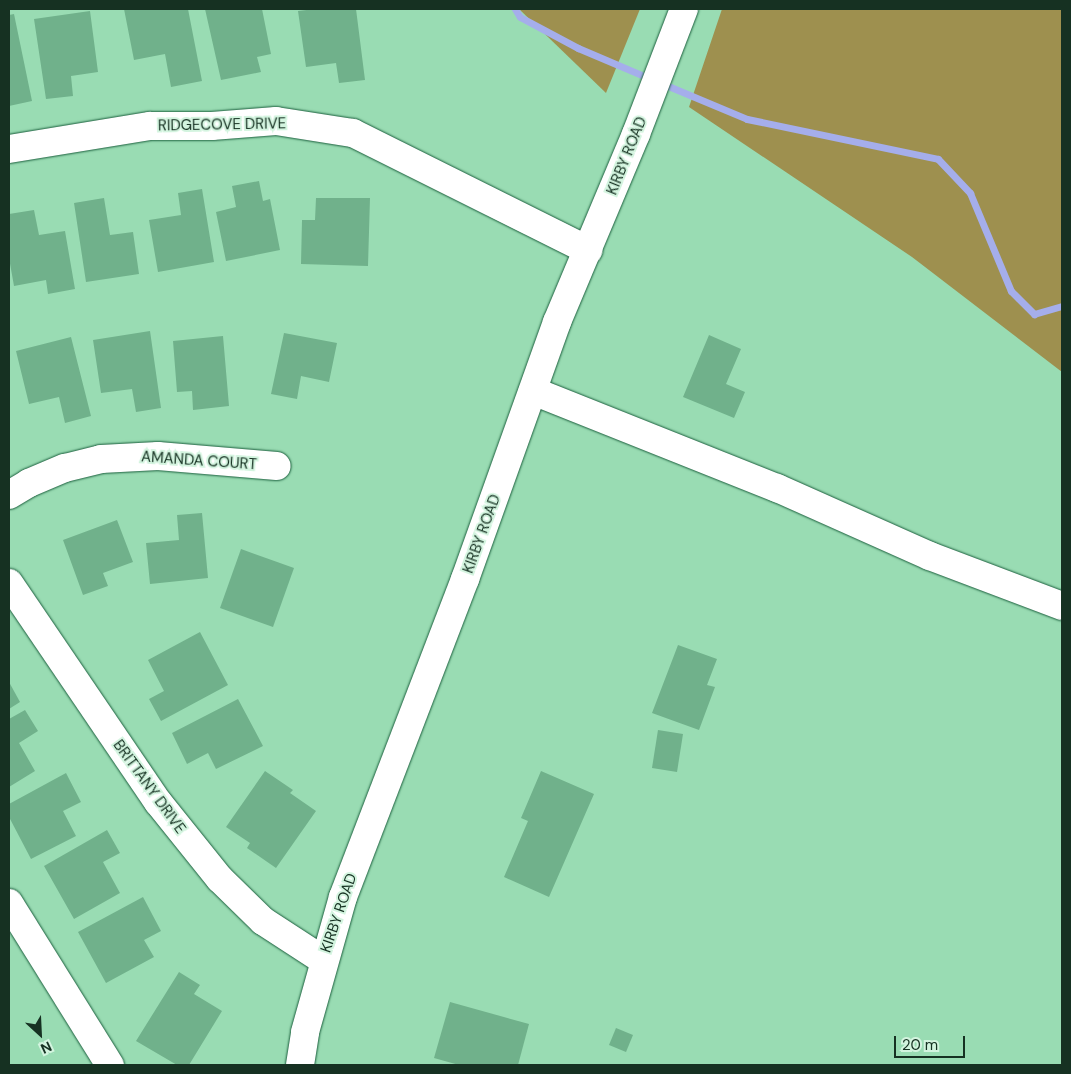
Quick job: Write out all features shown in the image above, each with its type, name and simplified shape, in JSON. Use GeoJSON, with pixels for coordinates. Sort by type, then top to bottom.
{"type":"FeatureCollection","features":[{"type":"Feature","properties":{"kind":"street","name":"KIRBY ROAD"},"geometry":{"type":"LineString","coordinates":[[300,1065],[305,1032],[323,960],[343,898],[466,579],[557,322],[636,134],[684,10]]}},
{"type":"Feature","properties":{"kind":"street","name":"RIDGECOVE DRIVE"},"geometry":{"type":"LineString","coordinates":[[9,150],[150,126],[212,126],[276,121],[353,133],[588,250]]}},
{"type":"Feature","properties":{"kind":"street"},"geometry":{"type":"LineString","coordinates":[[533,391],[777,488],[930,556],[1062,606]]}},
{"type":"Feature","properties":{"kind":"street","name":"AMANDA COURT"},"geometry":{"type":"LineString","coordinates":[[9,495],[65,468],[101,459],[158,456],[277,466]]}},
{"type":"Feature","properties":{"kind":"street","name":"BRITTANY DRIVE"},"geometry":{"type":"LineString","coordinates":[[9,583],[158,802],[220,879],[263,921],[323,960]]}},
{"type":"Feature","properties":{"kind":"street"},"geometry":{"type":"LineString","coordinates":[[9,903],[110,1065]]}},
{"type":"Feature","properties":{"kind":"shaded area"},"geometry":{"type":"Polygon","coordinates":[[[519,9],[640,9],[606,93],[519,9]]]}},
{"type":"Feature","properties":{"kind":"shaded area"},"geometry":{"type":"Polygon","coordinates":[[[722,9],[1062,9],[1062,372],[912,257],[689,107],[722,9]]]}},
{"type":"Feature","properties":{"kind":"building"},"geometry":{"type":"Polygon","coordinates":[[[124,9],[188,9],[202,81],[171,87],[165,54],[134,60],[124,9]]]}},
{"type":"Feature","properties":{"kind":"building"},"geometry":{"type":"Polygon","coordinates":[[[205,9],[262,9],[271,54],[257,57],[261,72],[221,80],[205,9]]]}},
{"type":"Feature","properties":{"kind":"building"},"geometry":{"type":"Polygon","coordinates":[[[356,9],[365,80],[339,83],[336,63],[306,67],[298,11],[356,9]]]}},
{"type":"Feature","properties":{"kind":"building"},"geometry":{"type":"Polygon","coordinates":[[[90,11],[98,72],[71,76],[73,96],[46,99],[34,19],[90,11]]]}},
{"type":"Feature","properties":{"kind":"building"},"geometry":{"type":"Polygon","coordinates":[[[14,14],[32,101],[9,106],[9,15],[14,14]]]}},
{"type":"Feature","properties":{"kind":"building"},"geometry":{"type":"Polygon","coordinates":[[[259,181],[263,201],[270,199],[280,250],[226,261],[216,212],[236,207],[232,186],[259,181]]]}},
{"type":"Feature","properties":{"kind":"building"},"geometry":{"type":"Polygon","coordinates":[[[202,189],[214,262],[158,272],[149,220],[181,215],[178,193],[202,189]]]}},
{"type":"Feature","properties":{"kind":"building"},"geometry":{"type":"Polygon","coordinates":[[[104,198],[110,235],[133,232],[139,274],[86,282],[74,203],[104,198]]]}},
{"type":"Feature","properties":{"kind":"building"},"geometry":{"type":"Polygon","coordinates":[[[316,198],[370,198],[368,266],[301,264],[302,220],[315,220],[316,198]]]}},
{"type":"Feature","properties":{"kind":"building"},"geometry":{"type":"Polygon","coordinates":[[[34,210],[39,235],[65,231],[75,289],[48,294],[46,280],[14,286],[9,258],[9,214],[34,210]]]}},
{"type":"Feature","properties":{"kind":"building"},"geometry":{"type":"Polygon","coordinates":[[[150,331],[161,408],[136,412],[132,389],[101,393],[93,340],[150,331]]]}},
{"type":"Feature","properties":{"kind":"building"},"geometry":{"type":"Polygon","coordinates":[[[284,333],[337,343],[329,382],[301,376],[297,399],[271,394],[284,333]]]}},
{"type":"Feature","properties":{"kind":"building"},"geometry":{"type":"Polygon","coordinates":[[[709,335],[741,349],[726,384],[745,392],[734,418],[683,397],[709,335]]]}},
{"type":"Feature","properties":{"kind":"building"},"geometry":{"type":"Polygon","coordinates":[[[223,336],[229,406],[193,410],[192,391],[177,392],[173,341],[223,336]]]}},
{"type":"Feature","properties":{"kind":"building"},"geometry":{"type":"Polygon","coordinates":[[[71,337],[91,416],[65,423],[59,397],[29,404],[16,351],[71,337]]]}},
{"type":"Feature","properties":{"kind":"building"},"geometry":{"type":"Polygon","coordinates":[[[202,513],[208,578],[150,584],[146,543],[179,540],[177,515],[202,513]]]}},
{"type":"Feature","properties":{"kind":"building"},"geometry":{"type":"Polygon","coordinates":[[[117,520],[133,562],[103,573],[108,586],[83,595],[63,540],[117,520]]]}},
{"type":"Feature","properties":{"kind":"building"},"geometry":{"type":"Polygon","coordinates":[[[241,549],[294,568],[273,627],[220,608],[241,549]]]}},
{"type":"Feature","properties":{"kind":"building"},"geometry":{"type":"Polygon","coordinates":[[[200,632],[228,685],[161,721],[149,699],[164,691],[148,660],[200,632]]]}},
{"type":"Feature","properties":{"kind":"building"},"geometry":{"type":"Polygon","coordinates":[[[678,645],[717,659],[707,685],[715,687],[699,730],[652,713],[678,645]]]}},
{"type":"Feature","properties":{"kind":"building"},"geometry":{"type":"Polygon","coordinates":[[[9,682],[20,702],[9,709],[9,682]]]}},
{"type":"Feature","properties":{"kind":"building"},"geometry":{"type":"Polygon","coordinates":[[[238,699],[263,746],[216,769],[208,753],[187,764],[172,733],[238,699]]]}},
{"type":"Feature","properties":{"kind":"building"},"geometry":{"type":"Polygon","coordinates":[[[25,710],[38,731],[19,743],[35,771],[9,787],[9,719],[25,710]]]}},
{"type":"Feature","properties":{"kind":"building"},"geometry":{"type":"Polygon","coordinates":[[[658,730],[683,734],[677,772],[652,768],[658,730]]]}},
{"type":"Feature","properties":{"kind":"building"},"geometry":{"type":"Polygon","coordinates":[[[265,771],[293,790],[290,793],[316,811],[276,868],[247,848],[250,843],[226,827],[265,771]]]}},
{"type":"Feature","properties":{"kind":"building"},"geometry":{"type":"Polygon","coordinates":[[[541,771],[594,794],[549,897],[504,877],[528,821],[521,818],[541,771]]]}},
{"type":"Feature","properties":{"kind":"building"},"geometry":{"type":"Polygon","coordinates":[[[66,773],[81,802],[63,811],[76,836],[31,859],[9,817],[9,804],[66,773]]]}},
{"type":"Feature","properties":{"kind":"building"},"geometry":{"type":"Polygon","coordinates":[[[107,830],[120,853],[103,862],[120,893],[74,919],[44,866],[107,830]]]}},
{"type":"Feature","properties":{"kind":"building"},"geometry":{"type":"Polygon","coordinates":[[[143,897],[161,931],[144,940],[154,957],[106,983],[78,932],[143,897]]]}},
{"type":"Feature","properties":{"kind":"building"},"geometry":{"type":"Polygon","coordinates":[[[179,972],[200,985],[194,994],[222,1011],[189,1065],[177,1065],[136,1041],[179,972]]]}},
{"type":"Feature","properties":{"kind":"building"},"geometry":{"type":"Polygon","coordinates":[[[450,1002],[529,1024],[518,1065],[459,1065],[434,1058],[450,1002]]]}},
{"type":"Feature","properties":{"kind":"building"},"geometry":{"type":"Polygon","coordinates":[[[616,1028],[633,1035],[626,1052],[609,1045],[616,1028]]]}},
{"type":"Feature","properties":{"kind":"waterway"},"geometry":{"type":"LineString","coordinates":[[515,9],[520,17],[578,48],[651,79]]}},
{"type":"Feature","properties":{"kind":"waterway"},"geometry":{"type":"LineString","coordinates":[[661,83],[747,119],[938,159],[970,193],[1011,291],[1034,314],[1062,306]]}}]}
